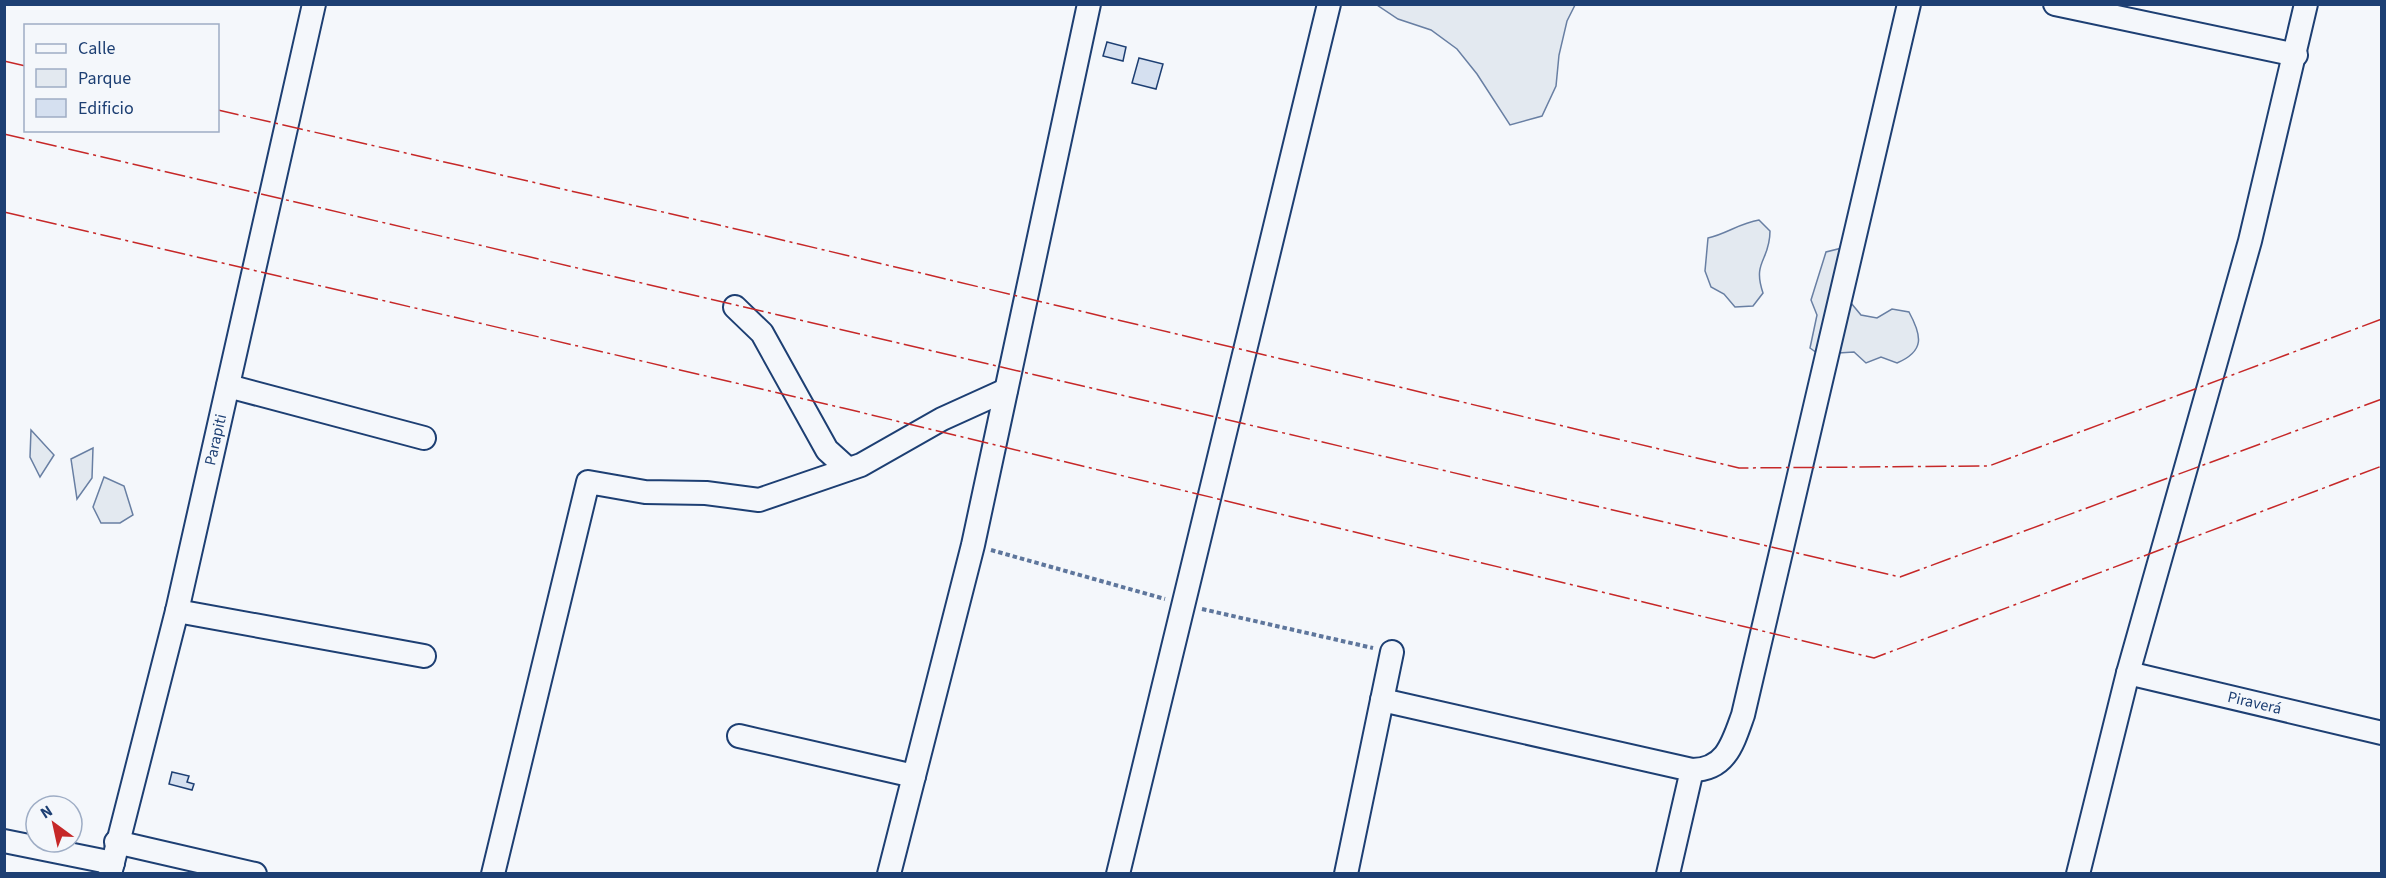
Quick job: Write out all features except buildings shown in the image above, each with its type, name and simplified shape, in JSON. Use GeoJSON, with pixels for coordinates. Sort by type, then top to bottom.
{"type":"FeatureCollection","features":[{"type":"Feature","properties":{"kind":"street","name":"Parapiti"},"geometry":{"type":"LineString","coordinates":[[113,859],[177,611],[314,4]]}},
{"type":"Feature","properties":{"kind":"street"},"geometry":{"type":"LineString","coordinates":[[889,873],[973,545],[1089,4]]}},
{"type":"Feature","properties":{"kind":"street"},"geometry":{"type":"LineString","coordinates":[[1118,873],[1329,4]]}},
{"type":"Feature","properties":{"kind":"street"},"geometry":{"type":"LineString","coordinates":[[1382,700],[1692,771],[1707,770],[1721,762],[1743,716],[1909,4]]}},
{"type":"Feature","properties":{"kind":"street"},"geometry":{"type":"LineString","coordinates":[[2055,4],[2296,55]]}},
{"type":"Feature","properties":{"kind":"street"},"geometry":{"type":"LineString","coordinates":[[2078,873],[2128,673],[2250,241],[2296,55],[2306,4]]}},
{"type":"Feature","properties":{"kind":"street"},"geometry":{"type":"LineString","coordinates":[[735,307],[762,333],[827,450],[848,469]]}},
{"type":"Feature","properties":{"kind":"street"},"geometry":{"type":"LineString","coordinates":[[228,386],[424,438]]}},
{"type":"Feature","properties":{"kind":"street"},"geometry":{"type":"LineString","coordinates":[[493,873],[588,482],[645,492],[706,493],[759,500],[861,465],[942,419],[1006,390]]}},
{"type":"Feature","properties":{"kind":"street"},"geometry":{"type":"LineString","coordinates":[[177,611],[424,656]]}},
{"type":"Feature","properties":{"kind":"street"},"geometry":{"type":"LineString","coordinates":[[1346,873],[1392,652]]}},
{"type":"Feature","properties":{"kind":"street","name":"Piraverá"},"geometry":{"type":"LineString","coordinates":[[2128,673],[2382,733]]}},
{"type":"Feature","properties":{"kind":"street"},"geometry":{"type":"LineString","coordinates":[[739,736],[914,776]]}},
{"type":"Feature","properties":{"kind":"street"},"geometry":{"type":"LineString","coordinates":[[1668,873],[1692,771]]}},
{"type":"Feature","properties":{"kind":"street"},"geometry":{"type":"LineString","coordinates":[[4,841],[113,859],[255,873]]}},
{"type":"Feature","properties":{"kind":"green space"},"geometry":{"type":"Polygon","coordinates":[[[1377,5],[1575,5],[1567,21],[1559,55],[1556,86],[1542,116],[1510,125],[1477,74],[1457,49],[1431,30],[1398,19],[1377,5]]]}},
{"type":"Feature","properties":{"kind":"green space"},"geometry":{"type":"Polygon","coordinates":[[[1759,220],[1770,231],[1759,274],[1763,293],[1753,306],[1735,307],[1724,294],[1711,287],[1705,271],[1708,238],[1759,220]]]}},
{"type":"Feature","properties":{"kind":"green space"},"geometry":{"type":"Polygon","coordinates":[[[1842,248],[1852,292],[1851,303],[1861,315],[1877,318],[1892,309],[1909,312],[1917,328],[1917,348],[1897,363],[1881,357],[1866,363],[1854,352],[1838,353],[1824,358],[1810,348],[1817,315],[1811,300],[1826,252],[1842,248]]]}},
{"type":"Feature","properties":{"kind":"green space"},"geometry":{"type":"Polygon","coordinates":[[[31,430],[54,455],[40,477],[30,457],[31,430]]]}},
{"type":"Feature","properties":{"kind":"green space"},"geometry":{"type":"Polygon","coordinates":[[[93,448],[92,478],[77,499],[71,459],[93,448]]]}},
{"type":"Feature","properties":{"kind":"green space"},"geometry":{"type":"Polygon","coordinates":[[[104,477],[124,486],[133,515],[120,523],[101,523],[93,507],[104,477]]]}},
{"type":"Feature","properties":{"kind":"power"},"geometry":{"type":"LineString","coordinates":[[4,61],[24,66]]}},
{"type":"Feature","properties":{"kind":"power"},"geometry":{"type":"LineString","coordinates":[[219,110],[715,224],[1739,468],[1989,466],[2382,319]]}},
{"type":"Feature","properties":{"kind":"power"},"geometry":{"type":"LineString","coordinates":[[4,134],[1900,577],[2382,399]]}},
{"type":"Feature","properties":{"kind":"power"},"geometry":{"type":"LineString","coordinates":[[4,212],[843,408],[1874,658],[2382,466]]}}]}
